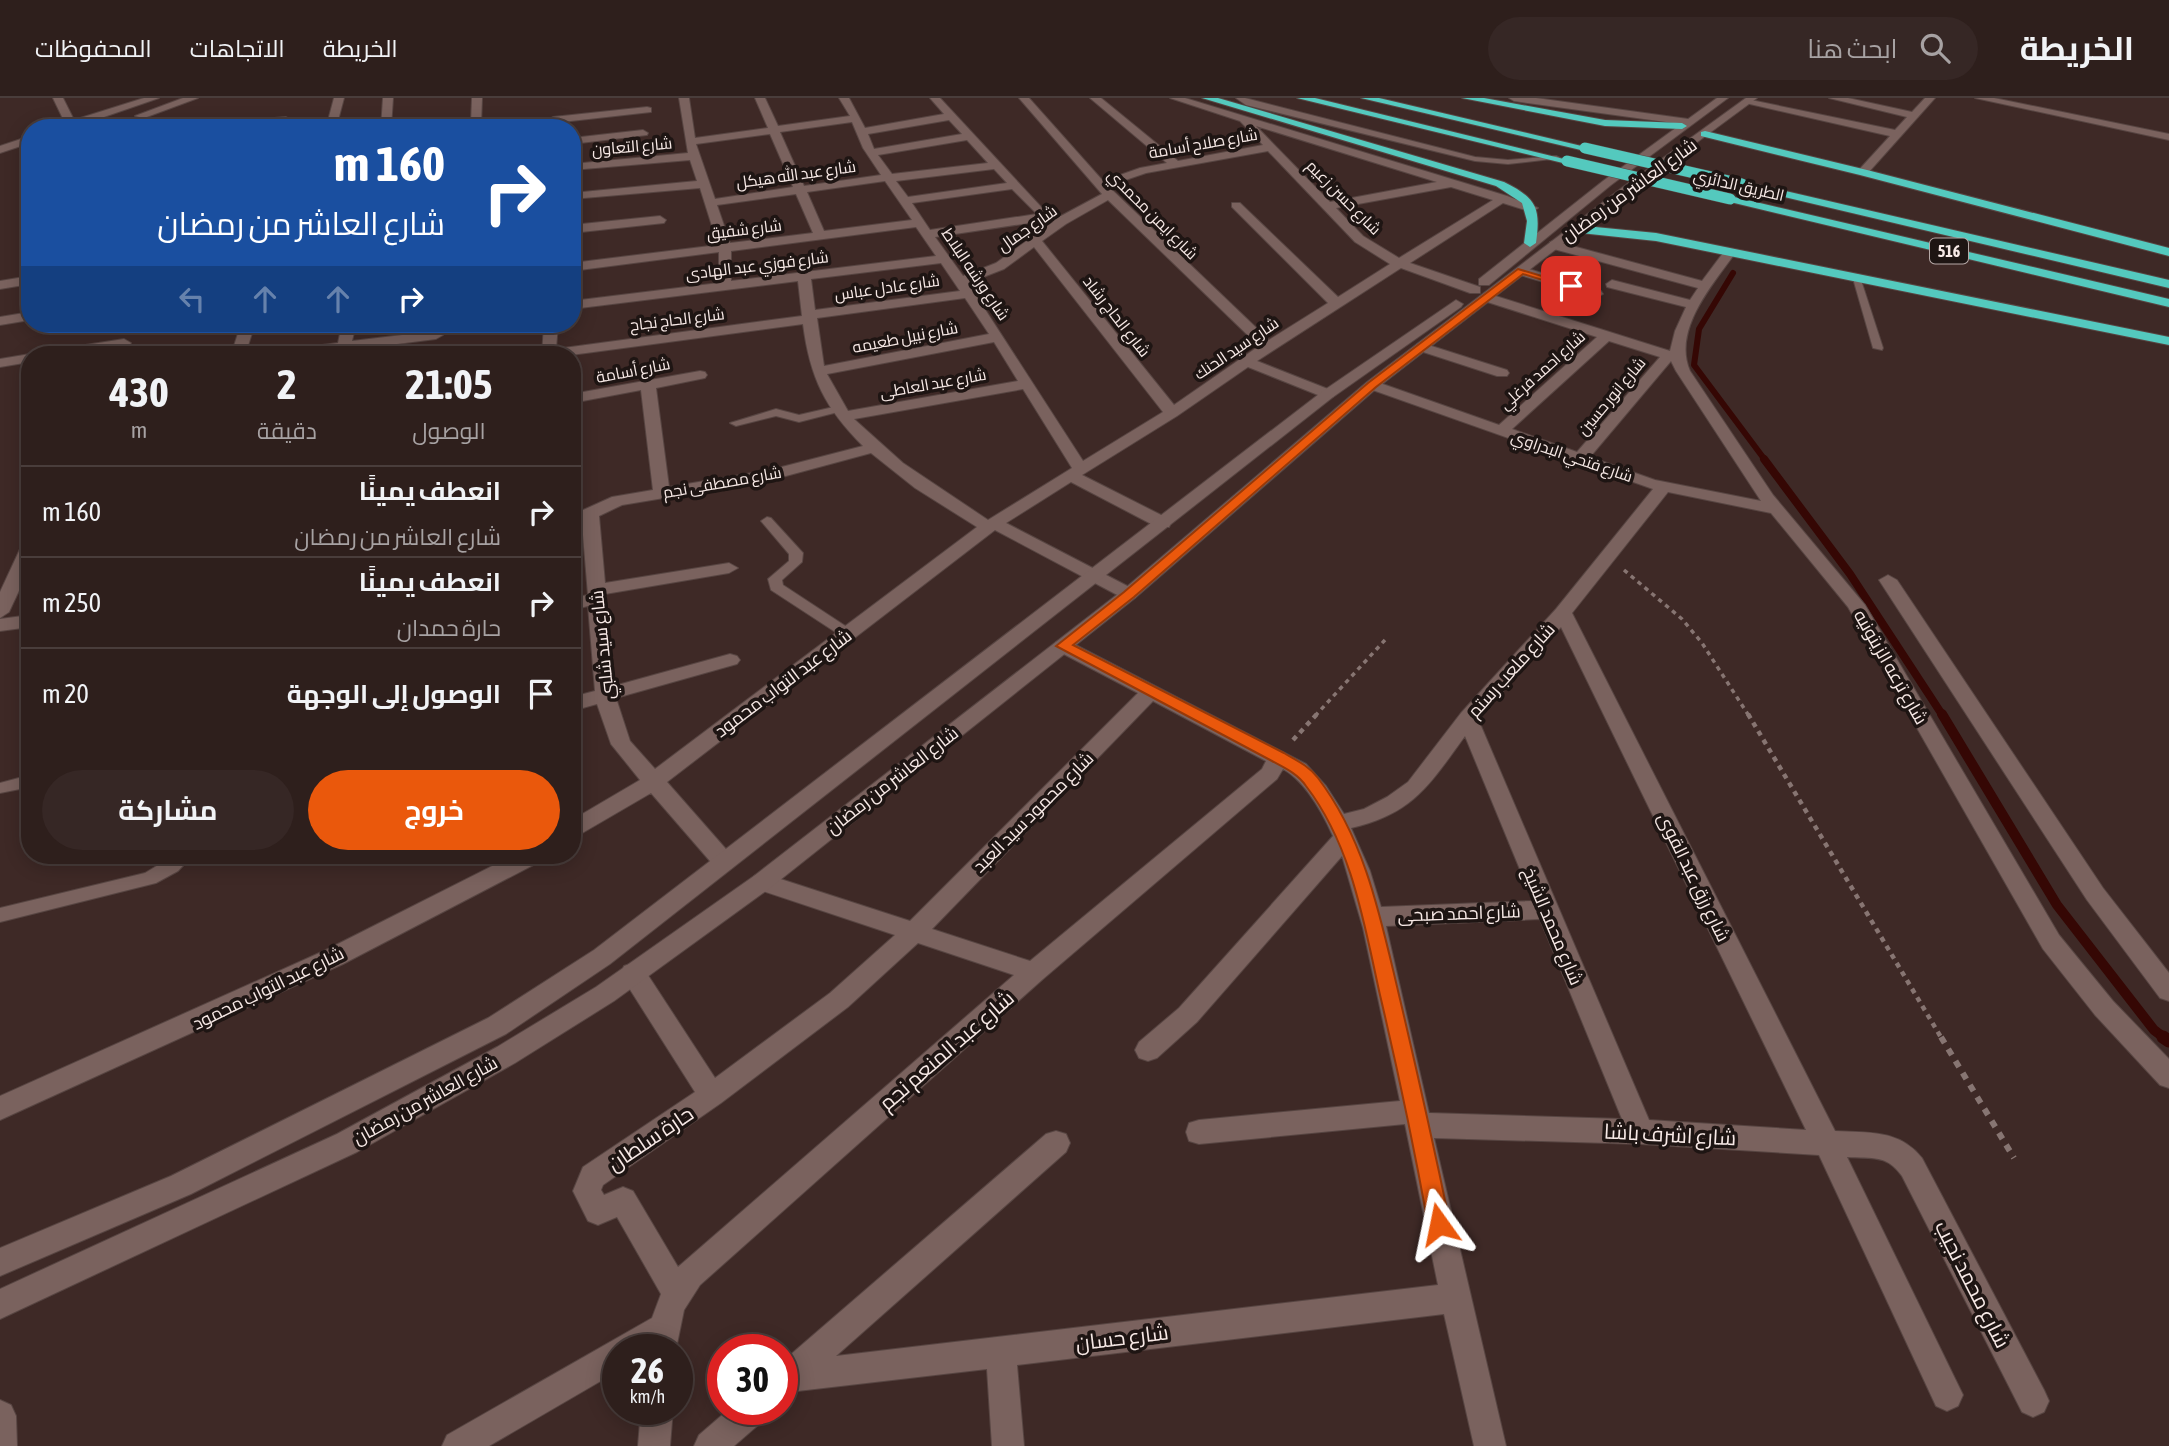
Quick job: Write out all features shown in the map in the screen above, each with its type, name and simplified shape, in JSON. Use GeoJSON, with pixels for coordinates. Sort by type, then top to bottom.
{"type":"FeatureCollection","features":[{"type":"Feature","properties":{"kind":"highway"},"geometry":{"type":"LineString","coordinates":[[1207,98],[1484,177],[1515,191],[1532,208],[1535,216],[1530,243]]}},
{"type":"Feature","properties":{"kind":"highway","name":"الطريق الدائري"},"geometry":{"type":"LineString","coordinates":[[1302,98],[2169,303]]}},
{"type":"Feature","properties":{"kind":"highway","name":"الطريق الدائري"},"geometry":{"type":"LineString","coordinates":[[1366,98],[2169,284]]}},
{"type":"Feature","properties":{"kind":"highway"},"geometry":{"type":"LineString","coordinates":[[1467,98],[1605,123],[1692,128],[2169,252]]}},
{"type":"Feature","properties":{"kind":"highway"},"geometry":{"type":"LineString","coordinates":[[1575,229],[1636,233],[2169,341]]}},
{"type":"Feature","properties":{"kind":"street"},"geometry":{"type":"LineString","coordinates":[[58,98],[64,119]]}},
{"type":"Feature","properties":{"kind":"street"},"geometry":{"type":"LineString","coordinates":[[88,119],[155,98]]}},
{"type":"Feature","properties":{"kind":"street"},"geometry":{"type":"LineString","coordinates":[[130,119],[193,98]]}},
{"type":"Feature","properties":{"kind":"street"},"geometry":{"type":"LineString","coordinates":[[333,119],[339,98]]}},
{"type":"Feature","properties":{"kind":"street"},"geometry":{"type":"LineString","coordinates":[[387,119],[388,98]]}},
{"type":"Feature","properties":{"kind":"street"},"geometry":{"type":"LineString","coordinates":[[476,119],[477,98]]}},
{"type":"Feature","properties":{"kind":"street"},"geometry":{"type":"LineString","coordinates":[[684,98],[690,142],[725,247],[725,286]]}},
{"type":"Feature","properties":{"kind":"street"},"geometry":{"type":"LineString","coordinates":[[760,98],[820,235]]}},
{"type":"Feature","properties":{"kind":"street","name":"شارع ورشه البلاط"},"geometry":{"type":"LineString","coordinates":[[844,98],[871,153],[998,337],[1076,473]]}},
{"type":"Feature","properties":{"kind":"street"},"geometry":{"type":"LineString","coordinates":[[935,98],[1039,211],[1055,219]]}},
{"type":"Feature","properties":{"kind":"street","name":"شارع ايمن محمدي"},"geometry":{"type":"LineString","coordinates":[[1024,98],[1105,190],[1268,347]]}},
{"type":"Feature","properties":{"kind":"street"},"geometry":{"type":"LineString","coordinates":[[1095,98],[1174,163]]}},
{"type":"Feature","properties":{"kind":"street"},"geometry":{"type":"LineString","coordinates":[[1175,98],[1532,208]]}},
{"type":"Feature","properties":{"kind":"street"},"geometry":{"type":"LineString","coordinates":[[1514,98],[1613,112],[1692,128],[1749,100],[1898,134]]}},
{"type":"Feature","properties":{"kind":"street"},"geometry":{"type":"LineString","coordinates":[[1692,128],[1723,98]]}},
{"type":"Feature","properties":{"kind":"street"},"geometry":{"type":"LineString","coordinates":[[1834,98],[1914,115]]}},
{"type":"Feature","properties":{"kind":"street"},"geometry":{"type":"LineString","coordinates":[[1863,172],[1930,98]]}},
{"type":"Feature","properties":{"kind":"street"},"geometry":{"type":"LineString","coordinates":[[1980,98],[2169,137]]}},
{"type":"Feature","properties":{"kind":"street"},"geometry":{"type":"LineString","coordinates":[[1613,112],[1630,103]]}},
{"type":"Feature","properties":{"kind":"street"},"geometry":{"type":"LineString","coordinates":[[168,107],[194,119]]}},
{"type":"Feature","properties":{"kind":"street"},"geometry":{"type":"LineString","coordinates":[[553,119],[647,110]]}},
{"type":"Feature","properties":{"kind":"street"},"geometry":{"type":"LineString","coordinates":[[860,132],[952,116]]}},
{"type":"Feature","properties":{"kind":"street"},"geometry":{"type":"LineString","coordinates":[[690,142],[856,118]]}},
{"type":"Feature","properties":{"kind":"street","name":"شارع حسن زعيم"},"geometry":{"type":"LineString","coordinates":[[1244,119],[1359,239],[1398,264],[1480,294],[1673,356]]}},
{"type":"Feature","properties":{"kind":"street","name":"شارع العاشر من رمضان"},"geometry":{"type":"LineString","coordinates":[[0,1262],[181,1185],[497,1026],[602,957],[1328,394],[1480,294],[1522,271],[1692,128]]}},
{"type":"Feature","properties":{"kind":"street","name":"شارع العاشر من رمضان"},"geometry":{"type":"LineString","coordinates":[[0,1304],[346,1143],[506,1055],[605,994],[762,882],[1129,594],[1372,385],[1422,347],[1530,243],[1692,128]]}},
{"type":"Feature","properties":{"kind":"street"},"geometry":{"type":"LineString","coordinates":[[581,140],[643,133]]}},
{"type":"Feature","properties":{"kind":"street"},"geometry":{"type":"LineString","coordinates":[[871,153],[970,136]]}},
{"type":"Feature","properties":{"kind":"street"},"geometry":{"type":"LineString","coordinates":[[0,150],[21,142]]}},
{"type":"Feature","properties":{"kind":"street","name":"شارع صلاح أسامة"},"geometry":{"type":"LineString","coordinates":[[1105,190],[1174,163],[1272,147]]}},
{"type":"Feature","properties":{"kind":"street","name":"شارع التعاون"},"geometry":{"type":"LineString","coordinates":[[581,166],[694,156]]}},
{"type":"Feature","properties":{"kind":"street","name":"شارع عبد الله هيكل"},"geometry":{"type":"LineString","coordinates":[[709,203],[889,177],[996,165]]}},
{"type":"Feature","properties":{"kind":"street"},"geometry":{"type":"LineString","coordinates":[[1329,206],[1452,183]]}},
{"type":"Feature","properties":{"kind":"street"},"geometry":{"type":"LineString","coordinates":[[581,195],[703,184]]}},
{"type":"Feature","properties":{"kind":"street"},"geometry":{"type":"LineString","coordinates":[[905,201],[1015,186]]}},
{"type":"Feature","properties":{"kind":"street","name":"شارع جمال"},"geometry":{"type":"LineString","coordinates":[[960,282],[1000,266],[1035,240],[1055,219],[1105,190]]}},
{"type":"Feature","properties":{"kind":"street","name":"شارع سيد الحنك"},"geometry":{"type":"LineString","coordinates":[[991,525],[1172,413],[1268,347],[1503,198]]}},
{"type":"Feature","properties":{"kind":"street"},"geometry":{"type":"LineString","coordinates":[[1236,205],[1336,303]]}},
{"type":"Feature","properties":{"kind":"street","name":"شارع شفيق"},"geometry":{"type":"LineString","coordinates":[[581,266],[820,235],[1055,219]]}},
{"type":"Feature","properties":{"kind":"street"},"geometry":{"type":"LineString","coordinates":[[581,228],[660,220]]}},
{"type":"Feature","properties":{"kind":"street","name":"شارع الحاج رشاد"},"geometry":{"type":"LineString","coordinates":[[1035,240],[1172,413]]}},
{"type":"Feature","properties":{"kind":"street"},"geometry":{"type":"LineString","coordinates":[[1554,245],[1704,286]]}},
{"type":"Feature","properties":{"kind":"street"},"geometry":{"type":"LineString","coordinates":[[1673,356],[1704,286],[1730,252]]}},
{"type":"Feature","properties":{"kind":"street","name":"شارع فوزي عبد الهادى"},"geometry":{"type":"LineString","coordinates":[[581,305],[946,259]]}},
{"type":"Feature","properties":{"kind":"street"},"geometry":{"type":"LineString","coordinates":[[1522,271],[1596,294]]}},
{"type":"Feature","properties":{"kind":"street"},"geometry":{"type":"LineString","coordinates":[[804,277],[824,387],[841,412],[874,447],[926,490],[991,525],[1097,575],[1129,594]]}},
{"type":"Feature","properties":{"kind":"street"},"geometry":{"type":"LineString","coordinates":[[0,285],[21,282]]}},
{"type":"Feature","properties":{"kind":"street"},"geometry":{"type":"LineString","coordinates":[[1612,284],[1694,305]]}},
{"type":"Feature","properties":{"kind":"street","name":"شارع عادل عباس"},"geometry":{"type":"LineString","coordinates":[[810,317],[969,294]]}},
{"type":"Feature","properties":{"kind":"street","name":"شارع الحاج نجاح"},"geometry":{"type":"LineString","coordinates":[[581,349],[810,317]]}},
{"type":"Feature","properties":{"kind":"street"},"geometry":{"type":"LineString","coordinates":[[0,321],[21,318]]}},
{"type":"Feature","properties":{"kind":"street"},"geometry":{"type":"LineString","coordinates":[[364,346],[420,333]]}},
{"type":"Feature","properties":{"kind":"street","name":"شارع احمد فرغلي"},"geometry":{"type":"LineString","coordinates":[[1501,431],[1607,335]]}},
{"type":"Feature","properties":{"kind":"street","name":"شارع نبيل طعيمه"},"geometry":{"type":"LineString","coordinates":[[819,371],[998,337]]}},
{"type":"Feature","properties":{"kind":"street"},"geometry":{"type":"LineString","coordinates":[[1422,347],[1502,373]]}},
{"type":"Feature","properties":{"kind":"street","name":"شارع انور حسين"},"geometry":{"type":"LineString","coordinates":[[1580,459],[1673,356]]}},
{"type":"Feature","properties":{"kind":"street","name":"شارع ترعه الزيتونيه"},"geometry":{"type":"LineString","coordinates":[[1673,356],[1776,509],[1856,605],[2051,942],[2113,1018],[2169,1077]]}},
{"type":"Feature","properties":{"kind":"street"},"geometry":{"type":"LineString","coordinates":[[0,363],[21,360]]}},
{"type":"Feature","properties":{"kind":"street"},"geometry":{"type":"LineString","coordinates":[[1247,362],[1328,394]]}},
{"type":"Feature","properties":{"kind":"street","name":"شارع أسامة"},"geometry":{"type":"LineString","coordinates":[[581,397],[700,375]]}},
{"type":"Feature","properties":{"kind":"street","name":"شارع عبد العاطى"},"geometry":{"type":"LineString","coordinates":[[841,412],[1026,384]]}},
{"type":"Feature","properties":{"kind":"street"},"geometry":{"type":"LineString","coordinates":[[648,385],[662,493]]}},
{"type":"Feature","properties":{"kind":"street","name":"شارع فتحي البدراوي"},"geometry":{"type":"LineString","coordinates":[[1372,385],[1664,486],[1776,509]]}},
{"type":"Feature","properties":{"kind":"street","name":"شارع مصطفى نجم"},"geometry":{"type":"LineString","coordinates":[[581,517],[618,501],[771,475],[874,447]]}},
{"type":"Feature","properties":{"kind":"street"},"geometry":{"type":"LineString","coordinates":[[1076,473],[1163,523]]}},
{"type":"Feature","properties":{"kind":"street","name":"شارع ملعب رستم"},"geometry":{"type":"LineString","coordinates":[[1342,830],[1395,803],[1416,787],[1468,718],[1563,613],[1664,486]]}},
{"type":"Feature","properties":{"kind":"street","name":"شارع سيد شلبي"},"geometry":{"type":"LineString","coordinates":[[581,517],[596,595],[608,711],[621,744],[724,862]]}},
{"type":"Feature","properties":{"kind":"street","name":"شارع عبد التواب محمود"},"geometry":{"type":"LineString","coordinates":[[581,826],[653,782],[991,525]]}},
{"type":"Feature","properties":{"kind":"street"},"geometry":{"type":"LineString","coordinates":[[0,612],[21,566]]}},
{"type":"Feature","properties":{"kind":"street"},"geometry":{"type":"LineString","coordinates":[[581,601],[596,595],[729,568]]}},
{"type":"Feature","properties":{"kind":"street"},"geometry":{"type":"LineString","coordinates":[[1888,580],[2095,894],[2169,991]]}},
{"type":"Feature","properties":{"kind":"street","name":"شارع رزق عبد القوى"},"geometry":{"type":"LineString","coordinates":[[1563,613],[1826,1142],[1947,1395]]}},
{"type":"Feature","properties":{"kind":"street"},"geometry":{"type":"LineString","coordinates":[[0,625],[21,622]]}},
{"type":"Feature","properties":{"kind":"street"},"geometry":{"type":"LineString","coordinates":[[1063,646],[1300,769],[1312,781],[1342,830],[1372,917],[1490,1446]]}},
{"type":"Feature","properties":{"kind":"street"},"geometry":{"type":"LineString","coordinates":[[581,702],[730,660]]}},
{"type":"Feature","properties":{"kind":"street","name":"شارع محمود سيد العبد"},"geometry":{"type":"LineString","coordinates":[[914,932],[1151,692]]}},
{"type":"Feature","properties":{"kind":"street","name":"شارع محمد الشيخ"},"geometry":{"type":"LineString","coordinates":[[1468,718],[1641,1132]]}},
{"type":"Feature","properties":{"kind":"street","name":"شارع عبد المنعم نجم"},"geometry":{"type":"LineString","coordinates":[[663,1334],[676,1292],[690,1275],[1034,972],[1270,774],[1278,757]]}},
{"type":"Feature","properties":{"kind":"street"},"geometry":{"type":"LineString","coordinates":[[1148,1050],[1188,1015],[1342,830]]}},
{"type":"Feature","properties":{"kind":"street","name":"شارع عبد التواب محمود"},"geometry":{"type":"LineString","coordinates":[[0,1108],[202,1020],[449,901],[516,864]]}},
{"type":"Feature","properties":{"kind":"street"},"geometry":{"type":"LineString","coordinates":[[762,882],[1034,972]]}},
{"type":"Feature","properties":{"kind":"street","name":"شارع احمد صبحى"},"geometry":{"type":"LineString","coordinates":[[1372,917],[1546,910]]}},
{"type":"Feature","properties":{"kind":"street","name":"حارة سلطان"},"geometry":{"type":"LineString","coordinates":[[676,1292],[623,1200],[598,1212],[587,1191],[588,1183],[593,1176],[712,1095],[839,1000],[914,932]]}},
{"type":"Feature","properties":{"kind":"street","name":"حارة سلطان"},"geometry":{"type":"LineString","coordinates":[[633,973],[712,1095]]}},
{"type":"Feature","properties":{"kind":"street","name":"شارع اشرف باشا"},"geometry":{"type":"LineString","coordinates":[[1199,1132],[1418,1118],[1887,1147],[1902,1154],[1912,1167]]}},
{"type":"Feature","properties":{"kind":"street"},"geometry":{"type":"LineString","coordinates":[[798,1369],[1056,1143]]}},
{"type":"Feature","properties":{"kind":"street","name":"شارع محمد نجيب"},"geometry":{"type":"LineString","coordinates":[[1912,1167],[2033,1401]]}},
{"type":"Feature","properties":{"kind":"street","name":"شارع حسان"},"geometry":{"type":"LineString","coordinates":[[798,1378],[1455,1298]]}},
{"type":"Feature","properties":{"kind":"street"},"geometry":{"type":"LineString","coordinates":[[1001,1352],[1008,1446]]}},
{"type":"Feature","properties":{"kind":"street"},"geometry":{"type":"LineString","coordinates":[[458,1446],[602,1363]]}},
{"type":"Feature","properties":{"kind":"street"},"geometry":{"type":"LineString","coordinates":[[0,1416],[1,1446]]}},
{"type":"Feature","properties":{"kind":"street"},"geometry":{"type":"LineString","coordinates":[[654,1446],[656,1425]]}},
{"type":"Feature","properties":{"kind":"street"},"geometry":{"type":"LineString","coordinates":[[710,1446],[734,1425]]}},
{"type":"Feature","properties":{"kind":"lane"},"geometry":{"type":"LineString","coordinates":[[1240,98],[1250,103],[1475,159],[1508,162],[1562,160]]}},
{"type":"Feature","properties":{"kind":"lane"},"geometry":{"type":"LineString","coordinates":[[1855,277],[1878,348]]}},
{"type":"Feature","properties":{"kind":"lane"},"geometry":{"type":"LineString","coordinates":[[736,423],[776,412],[799,419],[841,412]]}},
{"type":"Feature","properties":{"kind":"lane"},"geometry":{"type":"LineString","coordinates":[[767,522],[796,553],[795,562],[775,579],[776,587],[848,634]]}},
{"type":"Feature","properties":{"kind":"lane"},"geometry":{"type":"LineString","coordinates":[[1,788],[21,783]]}},
{"type":"Feature","properties":{"kind":"lane"},"geometry":{"type":"LineString","coordinates":[[0,915],[150,878],[174,864]]}},
{"type":"Feature","properties":{"kind":"path"},"geometry":{"type":"LineString","coordinates":[[1607,556],[1673,611],[1702,643],[1740,701],[2014,1158]]}},
{"type":"Feature","properties":{"kind":"path"},"geometry":{"type":"LineString","coordinates":[[1278,757],[1385,640]]}},
{"type":"Feature","properties":{"kind":"waterway"},"geometry":{"type":"LineString","coordinates":[[1733,273],[1699,329],[1694,365],[1765,460]]}},
{"type":"Feature","properties":{"kind":"waterway"},"geometry":{"type":"LineString","coordinates":[[1764,459],[1850,574],[1943,716]]}},
{"type":"Feature","properties":{"kind":"waterway"},"geometry":{"type":"LineString","coordinates":[[1942,714],[2057,905],[2154,1030],[2166,1039]]}},
{"type":"Feature","properties":{"kind":"route"},"geometry":{"type":"LineString","coordinates":[[1439,1224],[1417,1111],[1367,897],[1345,837],[1312,781],[1300,769],[1278,757],[1063,646],[1129,594],[1372,385],[1522,271],[1571,286]]}}]}
